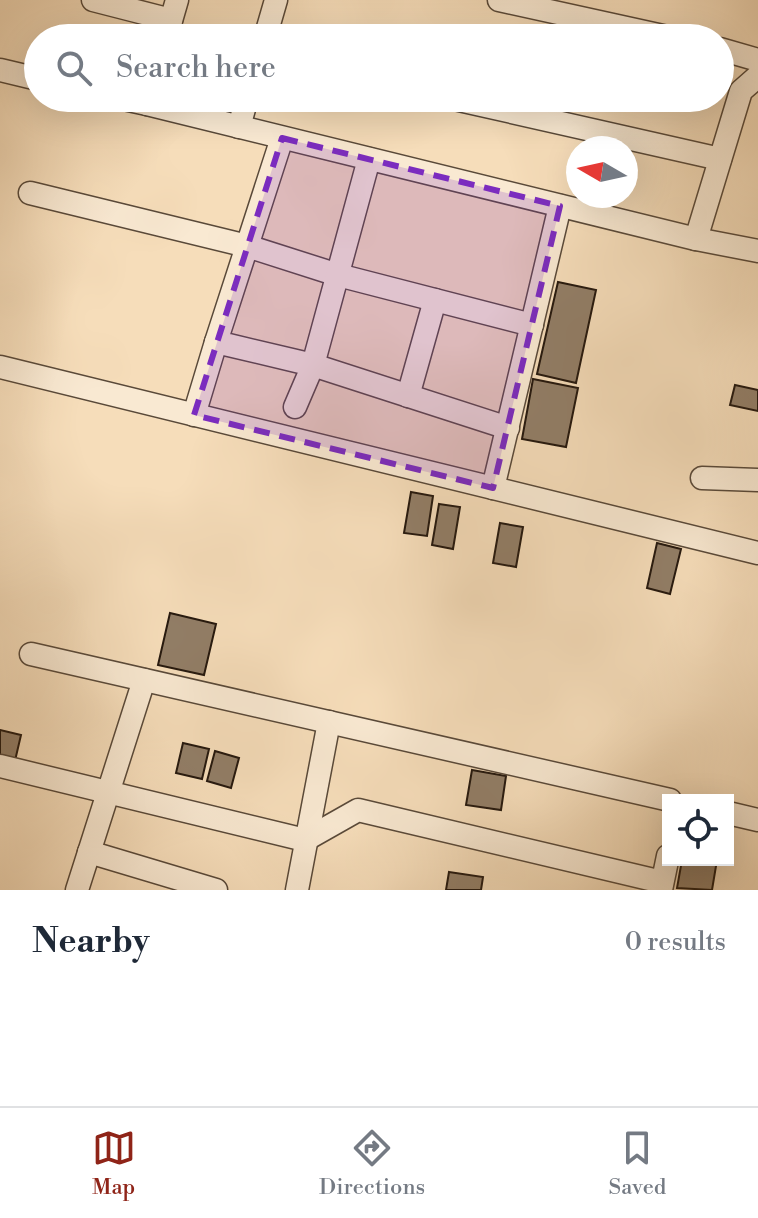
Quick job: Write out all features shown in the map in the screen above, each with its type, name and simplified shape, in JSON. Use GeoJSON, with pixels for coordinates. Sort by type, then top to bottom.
{"type":"FeatureCollection","features":[{"type":"Feature","properties":{"kind":"street"},"geometry":{"type":"LineString","coordinates":[[93,0],[171,19]]}},
{"type":"Feature","properties":{"kind":"street"},"geometry":{"type":"LineString","coordinates":[[269,24],[276,0]]}},
{"type":"Feature","properties":{"kind":"street"},"geometry":{"type":"LineString","coordinates":[[499,0],[600,11],[635,24]]}},
{"type":"Feature","properties":{"kind":"street"},"geometry":{"type":"LineString","coordinates":[[734,53],[758,60]]}},
{"type":"Feature","properties":{"kind":"street"},"geometry":{"type":"LineString","coordinates":[[0,70],[24,76]]}},
{"type":"Feature","properties":{"kind":"street"},"geometry":{"type":"LineString","coordinates":[[696,239],[741,91],[758,76]]}},
{"type":"Feature","properties":{"kind":"street"},"geometry":{"type":"LineString","coordinates":[[186,112],[560,206],[758,251]]}},
{"type":"Feature","properties":{"kind":"street"},"geometry":{"type":"LineString","coordinates":[[239,127],[243,112]]}},
{"type":"Feature","properties":{"kind":"street"},"geometry":{"type":"LineString","coordinates":[[512,112],[720,159]]}},
{"type":"Feature","properties":{"kind":"street"},"geometry":{"type":"LineString","coordinates":[[194,415],[282,138]]}},
{"type":"Feature","properties":{"kind":"street"},"geometry":{"type":"LineString","coordinates":[[295,407],[313,365],[369,159]]}},
{"type":"Feature","properties":{"kind":"street"},"geometry":{"type":"LineString","coordinates":[[30,193],[247,246],[338,275],[532,325]]}},
{"type":"Feature","properties":{"kind":"street"},"geometry":{"type":"LineString","coordinates":[[493,488],[560,206]]}},
{"type":"Feature","properties":{"kind":"street"},"geometry":{"type":"LineString","coordinates":[[408,396],[435,300]]}},
{"type":"Feature","properties":{"kind":"street"},"geometry":{"type":"LineString","coordinates":[[216,342],[313,365],[508,428]]}},
{"type":"Feature","properties":{"kind":"street"},"geometry":{"type":"LineString","coordinates":[[0,367],[758,553]]}},
{"type":"Feature","properties":{"kind":"street"},"geometry":{"type":"LineString","coordinates":[[702,478],[758,480]]}},
{"type":"Feature","properties":{"kind":"street"},"geometry":{"type":"LineString","coordinates":[[31,654],[662,798]]}},
{"type":"Feature","properties":{"kind":"street"},"geometry":{"type":"LineString","coordinates":[[77,890],[144,680]]}},
{"type":"Feature","properties":{"kind":"street"},"geometry":{"type":"LineString","coordinates":[[297,890],[329,722]]}},
{"type":"Feature","properties":{"kind":"street"},"geometry":{"type":"LineString","coordinates":[[0,766],[305,840],[358,810],[662,886],[666,866]]}},
{"type":"Feature","properties":{"kind":"street"},"geometry":{"type":"LineString","coordinates":[[734,814],[758,820]]}},
{"type":"Feature","properties":{"kind":"street"},"geometry":{"type":"LineString","coordinates":[[89,852],[216,890]]}},
{"type":"Feature","properties":{"kind":"highlighted area"},"geometry":{"type":"Polygon","coordinates":[[[282,138],[560,206],[493,488],[194,415],[282,138]]]}},
{"type":"Feature","properties":{"kind":"building"},"geometry":{"type":"Polygon","coordinates":[[[558,282],[596,290],[576,383],[537,374],[558,282]]]}},
{"type":"Feature","properties":{"kind":"building"},"geometry":{"type":"Polygon","coordinates":[[[533,379],[578,388],[566,447],[522,439],[533,379]]]}},
{"type":"Feature","properties":{"kind":"building"},"geometry":{"type":"Polygon","coordinates":[[[735,385],[758,390],[758,411],[730,405],[735,385]]]}},
{"type":"Feature","properties":{"kind":"building"},"geometry":{"type":"Polygon","coordinates":[[[411,492],[433,496],[427,536],[404,533],[411,492]]]}},
{"type":"Feature","properties":{"kind":"building"},"geometry":{"type":"Polygon","coordinates":[[[439,504],[460,507],[453,549],[432,545],[439,504]]]}},
{"type":"Feature","properties":{"kind":"building"},"geometry":{"type":"Polygon","coordinates":[[[500,523],[523,527],[516,567],[493,563],[500,523]]]}},
{"type":"Feature","properties":{"kind":"building"},"geometry":{"type":"Polygon","coordinates":[[[657,543],[681,549],[670,594],[647,588],[657,543]]]}},
{"type":"Feature","properties":{"kind":"building"},"geometry":{"type":"Polygon","coordinates":[[[170,613],[216,624],[204,675],[158,665],[170,613]]]}},
{"type":"Feature","properties":{"kind":"building"},"geometry":{"type":"Polygon","coordinates":[[[0,730],[21,735],[14,765],[0,762],[0,730]]]}},
{"type":"Feature","properties":{"kind":"building"},"geometry":{"type":"Polygon","coordinates":[[[183,743],[209,749],[202,779],[176,773],[183,743]]]}},
{"type":"Feature","properties":{"kind":"building"},"geometry":{"type":"Polygon","coordinates":[[[215,751],[239,758],[231,788],[207,781],[215,751]]]}},
{"type":"Feature","properties":{"kind":"building"},"geometry":{"type":"Polygon","coordinates":[[[472,770],[506,776],[501,810],[466,805],[472,770]]]}},
{"type":"Feature","properties":{"kind":"building"},"geometry":{"type":"Polygon","coordinates":[[[681,866],[716,866],[712,890],[677,888],[681,866]]]}},
{"type":"Feature","properties":{"kind":"building"},"geometry":{"type":"Polygon","coordinates":[[[449,872],[483,877],[481,890],[446,890],[449,872]]]}}]}
